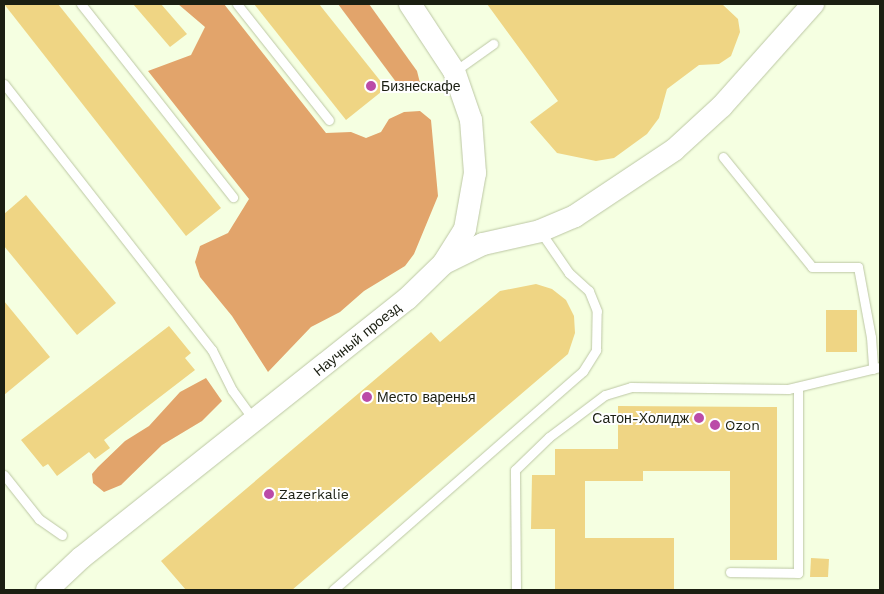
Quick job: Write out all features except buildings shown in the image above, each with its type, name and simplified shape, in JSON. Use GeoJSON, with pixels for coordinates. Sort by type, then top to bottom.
{"type":"FeatureCollection","features":[{"type":"Feature","properties":{"kind":"street","name":"Научный проезд"},"geometry":{"type":"LineString","coordinates":[[47,590],[81,558],[254,419],[393,311],[443,264],[465,229],[472,203],[474,156],[471,120],[454,71],[410,4]]}},
{"type":"Feature","properties":{"kind":"street"},"geometry":{"type":"LineString","coordinates":[[443,264],[483,244],[511,236],[540,231],[575,216],[674,150],[722,106],[813,4]]}},
{"type":"Feature","properties":{"kind":"street"},"geometry":{"type":"LineString","coordinates":[[472,203],[489,228],[511,236]]}},
{"type":"Feature","properties":{"kind":"lane"},"geometry":{"type":"LineString","coordinates":[[81,4],[233,197]]}},
{"type":"Feature","properties":{"kind":"lane"},"geometry":{"type":"LineString","coordinates":[[237,4],[328,120]]}},
{"type":"Feature","properties":{"kind":"lane"},"geometry":{"type":"LineString","coordinates":[[454,71],[493,44]]}},
{"type":"Feature","properties":{"kind":"lane"},"geometry":{"type":"LineString","coordinates":[[4,84],[212,350],[232,390],[254,419]]}},
{"type":"Feature","properties":{"kind":"lane"},"geometry":{"type":"LineString","coordinates":[[516,590],[516,470],[549,437],[605,395],[631,387],[798,387],[876,368],[858,267],[812,267],[723,157]]}},
{"type":"Feature","properties":{"kind":"lane"},"geometry":{"type":"LineString","coordinates":[[333,590],[576,378],[596,350],[597,312],[589,291],[569,273],[540,231]]}},
{"type":"Feature","properties":{"kind":"lane"},"geometry":{"type":"LineString","coordinates":[[730,572],[798,573],[798,387]]}},
{"type":"Feature","properties":{"kind":"lane"},"geometry":{"type":"LineString","coordinates":[[4,475],[38,519],[62,534]]}},
{"type":"Feature","properties":{"kind":"shaded area"},"geometry":{"type":"Polygon","coordinates":[[[178,4],[224,4],[326,133],[351,132],[366,138],[381,132],[389,119],[404,112],[420,111],[431,120],[438,196],[414,254],[405,266],[364,291],[340,312],[311,327],[268,372],[232,316],[200,277],[195,262],[200,246],[228,233],[249,199],[148,71],[191,55],[205,27],[178,4]]]}},
{"type":"Feature","properties":{"kind":"shaded area"},"geometry":{"type":"Polygon","coordinates":[[[338,4],[369,4],[417,71],[421,87],[399,86],[338,4]]]}},
{"type":"Feature","properties":{"kind":"shaded area"},"geometry":{"type":"Polygon","coordinates":[[[206,378],[222,401],[202,421],[162,445],[121,485],[104,492],[93,483],[92,474],[125,441],[149,426],[180,392],[206,378]]]}},
{"type":"Feature","properties":{"kind":"place","name":"Бизнескафе"},"geometry":{"type":"Point","coordinates":[371,86]}},
{"type":"Feature","properties":{"kind":"place","name":"Место варенья"},"geometry":{"type":"Point","coordinates":[367,397]}},
{"type":"Feature","properties":{"kind":"place","name":"Сатон-Холидж"},"geometry":{"type":"Point","coordinates":[699,418]}},
{"type":"Feature","properties":{"kind":"place","name":"Ozon"},"geometry":{"type":"Point","coordinates":[715,425]}},
{"type":"Feature","properties":{"kind":"place","name":"Zazerkalie"},"geometry":{"type":"Point","coordinates":[269,494]}}]}
